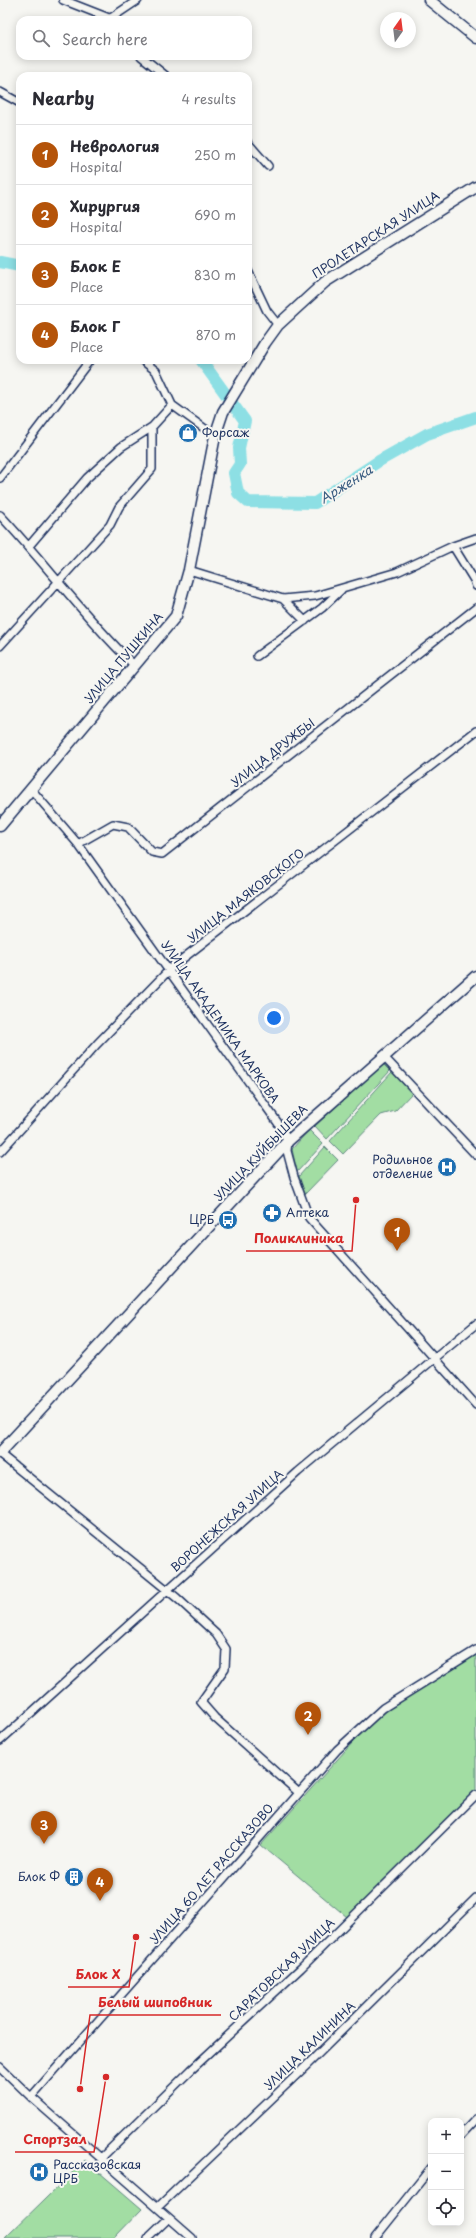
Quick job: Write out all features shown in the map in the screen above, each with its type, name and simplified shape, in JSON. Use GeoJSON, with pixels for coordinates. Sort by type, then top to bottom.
{"type":"FeatureCollection","features":[{"type":"Feature","properties":{"kind":"main road"},"geometry":{"type":"LineString","coordinates":[[429,0],[476,38]]}},
{"type":"Feature","properties":{"kind":"main road","name":"ПРОЛЕТАРСКАЯ УЛИЦА"},"geometry":{"type":"LineString","coordinates":[[238,388],[278,325],[325,282],[476,187]]}},
{"type":"Feature","properties":{"kind":"main road","name":"УЛИЦА ПУШКИНА"},"geometry":{"type":"LineString","coordinates":[[0,826],[176,616],[189,570],[215,436],[223,412],[238,388]]}},
{"type":"Feature","properties":{"kind":"main road","name":"УЛИЦА КУЙБЫШЕВА"},"geometry":{"type":"LineString","coordinates":[[0,1454],[288,1141],[383,1056],[476,976]]}},
{"type":"Feature","properties":{"kind":"street"},"geometry":{"type":"LineString","coordinates":[[63,0],[105,16]]}},
{"type":"Feature","properties":{"kind":"street"},"geometry":{"type":"LineString","coordinates":[[117,16],[138,0]]}},
{"type":"Feature","properties":{"kind":"street"},"geometry":{"type":"LineString","coordinates":[[146,60],[161,72]]}},
{"type":"Feature","properties":{"kind":"street"},"geometry":{"type":"LineString","coordinates":[[0,92],[16,101]]}},
{"type":"Feature","properties":{"kind":"street"},"geometry":{"type":"LineString","coordinates":[[252,148],[268,166]]}},
{"type":"Feature","properties":{"kind":"street"},"geometry":{"type":"LineString","coordinates":[[252,279],[267,311],[278,325]]}},
{"type":"Feature","properties":{"kind":"street"},"geometry":{"type":"LineString","coordinates":[[0,478],[87,364]]}},
{"type":"Feature","properties":{"kind":"street"},"geometry":{"type":"LineString","coordinates":[[147,364],[156,371],[172,405],[215,436]]}},
{"type":"Feature","properties":{"kind":"street"},"geometry":{"type":"LineString","coordinates":[[29,546],[87,478],[121,447],[152,427],[172,405]]}},
{"type":"Feature","properties":{"kind":"street"},"geometry":{"type":"LineString","coordinates":[[0,646],[110,525],[119,507],[152,470],[152,427]]}},
{"type":"Feature","properties":{"kind":"street"},"geometry":{"type":"LineString","coordinates":[[0,515],[29,546],[58,582],[135,666]]}},
{"type":"Feature","properties":{"kind":"street"},"geometry":{"type":"LineString","coordinates":[[189,570],[283,599],[315,596],[341,590],[397,572],[453,546],[476,538]]}},
{"type":"Feature","properties":{"kind":"street"},"geometry":{"type":"LineString","coordinates":[[453,546],[474,580],[476,586]]}},
{"type":"Feature","properties":{"kind":"street"},"geometry":{"type":"LineString","coordinates":[[257,656],[305,621],[341,590]]}},
{"type":"Feature","properties":{"kind":"street"},"geometry":{"type":"LineString","coordinates":[[283,599],[305,621]]}},
{"type":"Feature","properties":{"kind":"street","name":"УЛИЦА ДРУЖБЫ"},"geometry":{"type":"LineString","coordinates":[[78,844],[113,824],[128,828],[152,852],[162,854],[476,608]]}},
{"type":"Feature","properties":{"kind":"street","name":"УЛИЦА МАЯКОВСКОГО"},"geometry":{"type":"LineString","coordinates":[[0,1152],[97,1044],[169,970],[476,730]]}},
{"type":"Feature","properties":{"kind":"street","name":"УЛИЦА АКАДЕМИКА МАРКОВА"},"geometry":{"type":"LineString","coordinates":[[31,789],[78,844],[278,1123],[288,1141],[287,1151],[294,1177],[309,1218],[476,1405]]}},
{"type":"Feature","properties":{"kind":"street"},"geometry":{"type":"LineString","coordinates":[[383,1056],[476,1155]]}},
{"type":"Feature","properties":{"kind":"street","name":"ВОРОНЕЖСКАЯ УЛИЦА"},"geometry":{"type":"LineString","coordinates":[[0,1741],[298,1472],[476,1324]]}},
{"type":"Feature","properties":{"kind":"street"},"geometry":{"type":"LineString","coordinates":[[0,1454],[168,1590],[216,1634],[226,1649],[225,1668],[201,1702],[215,1718],[298,1792]]}},
{"type":"Feature","properties":{"kind":"street","name":"УЛИЦА 60 ЛЕТ РАССКАЗОВО"},"geometry":{"type":"LineString","coordinates":[[31,2097],[298,1792],[356,1731],[383,1708],[476,1650]]}},
{"type":"Feature","properties":{"kind":"street","name":"САРАТОВСКАЯ УЛИЦА"},"geometry":{"type":"LineString","coordinates":[[101,2158],[195,2066],[301,1968],[475,1797]]}},
{"type":"Feature","properties":{"kind":"street","name":"УЛИЦА КАЛИНИНА"},"geometry":{"type":"LineString","coordinates":[[158,2207],[306,2066],[476,1898]]}},
{"type":"Feature","properties":{"kind":"street"},"geometry":{"type":"LineString","coordinates":[[0,2066],[31,2097],[192,2238]]}},
{"type":"Feature","properties":{"kind":"street"},"geometry":{"type":"LineString","coordinates":[[464,2132],[476,2119]]}},
{"type":"Feature","properties":{"kind":"street"},"geometry":{"type":"LineString","coordinates":[[375,2238],[428,2172]]}},
{"type":"Feature","properties":{"kind":"street"},"geometry":{"type":"LineString","coordinates":[[148,2238],[169,2218]]}},
{"type":"Feature","properties":{"kind":"green space"},"geometry":{"type":"Polygon","coordinates":[[[383,1064],[390,1071],[327,1139],[315,1126],[383,1064]]]}},
{"type":"Feature","properties":{"kind":"green space"},"geometry":{"type":"Polygon","coordinates":[[[392,1072],[412,1093],[395,1111],[381,1115],[343,1154],[330,1141],[392,1072]]]}},
{"type":"Feature","properties":{"kind":"green space"},"geometry":{"type":"Polygon","coordinates":[[[309,1130],[323,1144],[297,1172],[292,1149],[309,1130]]]}},
{"type":"Feature","properties":{"kind":"green space"},"geometry":{"type":"Polygon","coordinates":[[[325,1147],[338,1160],[305,1194],[299,1176],[325,1147]]]}},
{"type":"Feature","properties":{"kind":"green space"},"geometry":{"type":"Polygon","coordinates":[[[476,1655],[476,1793],[347,1917],[261,1845],[370,1723],[396,1704],[476,1655]]]}},
{"type":"Feature","properties":{"kind":"green space"},"geometry":{"type":"Polygon","coordinates":[[[85,2160],[142,2209],[114,2238],[5,2238],[85,2160]]]}},
{"type":"Feature","properties":{"kind":"waterway","name":"Арженка"},"geometry":{"type":"LineString","coordinates":[[0,262],[16,265]]}},
{"type":"Feature","properties":{"kind":"waterway","name":"Арженка"},"geometry":{"type":"LineString","coordinates":[[204,364],[245,421],[239,448],[240,464],[234,473],[238,493],[248,502],[315,503],[379,461],[427,434],[476,417]]}},
{"type":"Feature","properties":{"kind":"place","name":"Форсаж"},"geometry":{"type":"Point","coordinates":[188,433]}},
{"type":"Feature","properties":{"kind":"place","name":"Родильное отделение"},"geometry":{"type":"Point","coordinates":[447,1167]}},
{"type":"Feature","properties":{"kind":"place","name":"Поликлиника"},"geometry":{"type":"Point","coordinates":[356,1200]}},
{"type":"Feature","properties":{"kind":"place","name":"Аптека"},"geometry":{"type":"Point","coordinates":[272,1213]}},
{"type":"Feature","properties":{"kind":"place","name":"ЦРБ"},"geometry":{"type":"Point","coordinates":[228,1220]}},
{"type":"Feature","properties":{"kind":"place","name":"Неврология"},"geometry":{"type":"Point","coordinates":[397,1251]}},
{"type":"Feature","properties":{"kind":"place","name":"Хирургия"},"geometry":{"type":"Point","coordinates":[308,1735]}},
{"type":"Feature","properties":{"kind":"place","name":"Блок Е"},"geometry":{"type":"Point","coordinates":[44,1844]}},
{"type":"Feature","properties":{"kind":"place","name":"Блок Ф"},"geometry":{"type":"Point","coordinates":[74,1877]}},
{"type":"Feature","properties":{"kind":"place","name":"Блок Г"},"geometry":{"type":"Point","coordinates":[100,1901]}},
{"type":"Feature","properties":{"kind":"place","name":"Блок Х"},"geometry":{"type":"Point","coordinates":[136,1937]}},
{"type":"Feature","properties":{"kind":"place","name":"Спортзал"},"geometry":{"type":"Point","coordinates":[106,2077]}},
{"type":"Feature","properties":{"kind":"place","name":"Белый шиповник"},"geometry":{"type":"Point","coordinates":[80,2089]}},
{"type":"Feature","properties":{"kind":"place","name":"Рассказовская ЦРБ"},"geometry":{"type":"Point","coordinates":[39,2172]}}]}
